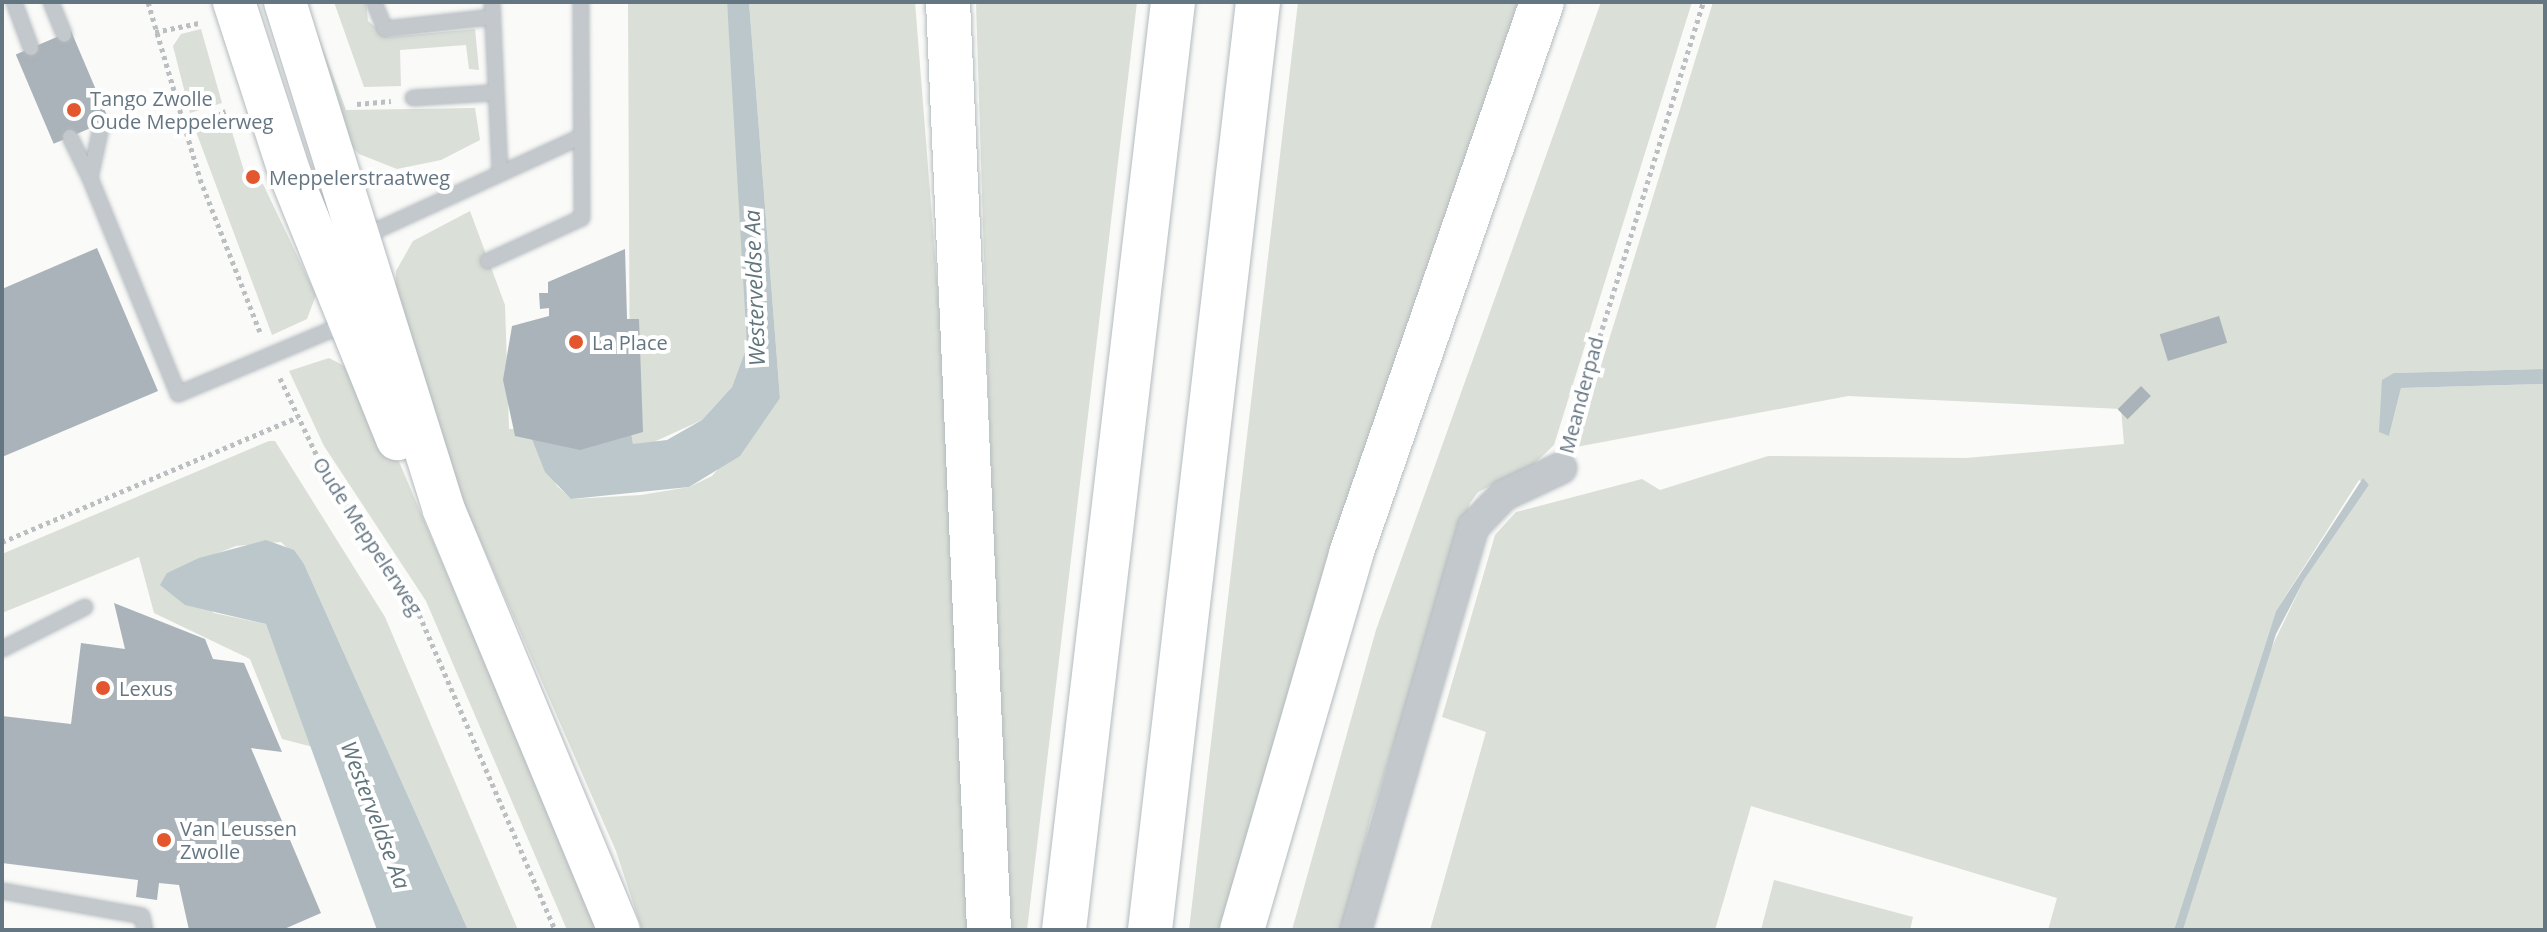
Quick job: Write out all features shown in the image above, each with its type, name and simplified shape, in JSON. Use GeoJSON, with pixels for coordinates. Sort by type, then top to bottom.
{"type":"FeatureCollection","features":[{"type":"Feature","properties":{"kind":"highway"},"geometry":{"type":"LineString","coordinates":[[948,2],[989,930]]}},
{"type":"Feature","properties":{"kind":"highway"},"geometry":{"type":"LineString","coordinates":[[1064,930],[1173,2]]}},
{"type":"Feature","properties":{"kind":"highway"},"geometry":{"type":"LineString","coordinates":[[1150,930],[1258,2]]}},
{"type":"Feature","properties":{"kind":"highway"},"geometry":{"type":"LineString","coordinates":[[1242,930],[1351,554],[1542,2]]}},
{"type":"Feature","properties":{"kind":"main road"},"geometry":{"type":"LineString","coordinates":[[285,2],[362,237],[355,310]]}},
{"type":"Feature","properties":{"kind":"main road"},"geometry":{"type":"LineString","coordinates":[[222,11],[290,174],[355,310],[408,465],[444,510],[619,930]]}},
{"type":"Feature","properties":{"kind":"street"},"geometry":{"type":"LineString","coordinates":[[290,174],[332,224],[362,237]]}},
{"type":"Feature","properties":{"kind":"street","name":"Meanderpad"},"geometry":{"type":"LineString","coordinates":[[1356,930],[1473,527],[1504,495],[1561,468]]}},
{"type":"Feature","properties":{"kind":"lane"},"geometry":{"type":"LineString","coordinates":[[14,2],[31,48]]}},
{"type":"Feature","properties":{"kind":"lane"},"geometry":{"type":"LineString","coordinates":[[51,2],[64,34]]}},
{"type":"Feature","properties":{"kind":"lane"},"geometry":{"type":"LineString","coordinates":[[374,2],[385,29],[492,10],[492,93],[500,173]]}},
{"type":"Feature","properties":{"kind":"lane"},"geometry":{"type":"LineString","coordinates":[[488,261],[582,218],[581,2]]}},
{"type":"Feature","properties":{"kind":"lane"},"geometry":{"type":"LineString","coordinates":[[413,98],[492,93]]}},
{"type":"Feature","properties":{"kind":"lane"},"geometry":{"type":"LineString","coordinates":[[90,178],[102,123]]}},
{"type":"Feature","properties":{"kind":"lane"},"geometry":{"type":"LineString","coordinates":[[70,137],[90,178],[178,394],[271,358],[355,310]]}},
{"type":"Feature","properties":{"kind":"lane"},"geometry":{"type":"LineString","coordinates":[[362,237],[580,137]]}},
{"type":"Feature","properties":{"kind":"lane"},"geometry":{"type":"LineString","coordinates":[[2,649],[85,607]]}},
{"type":"Feature","properties":{"kind":"lane"},"geometry":{"type":"LineString","coordinates":[[2,891],[142,916],[145,930]]}},
{"type":"Feature","properties":{"kind":"path","name":"Oude Meppelerweg"},"geometry":{"type":"LineString","coordinates":[[148,2],[200,179],[271,358],[340,498],[416,607],[555,930]]}},
{"type":"Feature","properties":{"kind":"path","name":"Meanderpad"},"geometry":{"type":"LineString","coordinates":[[1561,468],[1703,2]]}},
{"type":"Feature","properties":{"kind":"path"},"geometry":{"type":"LineString","coordinates":[[155,32],[222,11]]}},
{"type":"Feature","properties":{"kind":"path"},"geometry":{"type":"LineString","coordinates":[[193,121],[225,111]]}},
{"type":"Feature","properties":{"kind":"path"},"geometry":{"type":"LineString","coordinates":[[2,542],[298,417]]}},
{"type":"Feature","properties":{"kind":"shaded area"},"geometry":{"type":"Polygon","coordinates":[[[334,2],[366,2],[368,21],[388,37],[475,29],[479,70],[469,69],[466,45],[400,50],[401,86],[364,87],[334,2]]]}},
{"type":"Feature","properties":{"kind":"shaded area"},"geometry":{"type":"Polygon","coordinates":[[[628,2],[727,2],[748,284],[747,346],[732,387],[702,420],[645,446],[633,444],[630,426],[628,2]]]}},
{"type":"Feature","properties":{"kind":"shaded area"},"geometry":{"type":"Polygon","coordinates":[[[749,2],[915,2],[959,559],[976,930],[642,930],[616,851],[438,444],[395,290],[396,271],[413,241],[470,211],[505,305],[509,429],[528,429],[557,486],[572,499],[641,495],[689,487],[712,476],[780,398],[749,2]]]}},
{"type":"Feature","properties":{"kind":"shaded area"},"geometry":{"type":"Polygon","coordinates":[[[976,2],[1137,2],[1027,930],[1005,930],[976,2]]]}},
{"type":"Feature","properties":{"kind":"shaded area"},"geometry":{"type":"Polygon","coordinates":[[[1298,2],[1522,2],[1324,571],[1221,930],[1189,930],[1298,2]]]}},
{"type":"Feature","properties":{"kind":"shaded area"},"geometry":{"type":"Polygon","coordinates":[[[1601,2],[1692,2],[1554,445],[1534,464],[1478,492],[1470,503],[1370,820],[1344,930],[1292,930],[1376,630],[1601,2]]]}},
{"type":"Feature","properties":{"kind":"shaded area"},"geometry":{"type":"Polygon","coordinates":[[[1713,2],[2545,2],[2545,369],[2394,373],[2389,436],[2401,388],[2545,384],[2545,930],[2183,930],[2267,657],[2304,580],[2369,485],[2359,480],[2276,611],[2174,930],[2048,930],[2057,898],[1751,806],[1715,930],[1430,930],[1486,732],[1442,717],[1495,535],[1516,512],[1642,479],[1660,490],[1768,456],[1966,458],[2124,444],[2121,409],[1848,396],[1576,447],[1713,2]]]}},
{"type":"Feature","properties":{"kind":"shaded area"},"geometry":{"type":"Polygon","coordinates":[[[306,3],[346,110],[475,108],[480,140],[441,160],[397,169],[359,154],[347,141],[306,3]]]}},
{"type":"Feature","properties":{"kind":"shaded area"},"geometry":{"type":"Polygon","coordinates":[[[201,29],[222,103],[190,113],[173,46],[181,34],[201,29]]]}},
{"type":"Feature","properties":{"kind":"shaded area"},"geometry":{"type":"Polygon","coordinates":[[[228,119],[249,187],[263,184],[316,295],[307,319],[272,335],[195,129],[228,119]]]}},
{"type":"Feature","properties":{"kind":"shaded area"},"geometry":{"type":"Polygon","coordinates":[[[329,358],[362,375],[599,930],[567,930],[426,601],[324,446],[289,371],[329,358]]]}},
{"type":"Feature","properties":{"kind":"shaded area"},"geometry":{"type":"Polygon","coordinates":[[[275,441],[385,617],[518,930],[468,930],[304,564],[281,542],[236,546],[167,573],[214,613],[266,624],[313,747],[282,739],[250,659],[154,613],[139,557],[2,613],[2,554],[275,441]]]}},
{"type":"Feature","properties":{"kind":"shaded area"},"geometry":{"type":"Polygon","coordinates":[[[1774,880],[1913,917],[1910,930],[1761,930],[1774,880]]]}},
{"type":"Feature","properties":{"kind":"water","name":"Westerveldse Aa"},"geometry":{"type":"Polygon","coordinates":[[[727,2],[749,2],[780,398],[740,456],[689,487],[571,499],[545,472],[528,429],[630,426],[633,444],[667,440],[702,420],[732,387],[747,346],[727,2]]]}},
{"type":"Feature","properties":{"kind":"water"},"geometry":{"type":"Polygon","coordinates":[[[2545,369],[2545,384],[2401,388],[2389,436],[2379,432],[2382,380],[2394,373],[2545,369]]]}},
{"type":"Feature","properties":{"kind":"water"},"geometry":{"type":"Polygon","coordinates":[[[2363,478],[2369,485],[2304,580],[2276,634],[2183,930],[2174,930],[2276,611],[2363,478]]]}},
{"type":"Feature","properties":{"kind":"water","name":"Westerveldse Aa"},"geometry":{"type":"Polygon","coordinates":[[[266,540],[294,550],[304,564],[468,930],[377,930],[266,624],[185,605],[160,585],[167,573],[199,558],[266,540]]]}},
{"type":"Feature","properties":{"kind":"building"},"geometry":{"type":"Polygon","coordinates":[[[71,31],[109,120],[54,144],[16,54],[71,31]]]}},
{"type":"Feature","properties":{"kind":"building"},"geometry":{"type":"Polygon","coordinates":[[[97,248],[158,391],[2,457],[2,289],[97,248]]]}},
{"type":"Feature","properties":{"kind":"building"},"geometry":{"type":"Polygon","coordinates":[[[625,249],[627,319],[639,319],[643,432],[580,450],[515,436],[503,380],[512,326],[549,316],[549,308],[540,309],[539,293],[548,293],[548,282],[625,249]]]}},
{"type":"Feature","properties":{"kind":"building"},"geometry":{"type":"Polygon","coordinates":[[[2219,316],[2227,343],[2168,361],[2160,334],[2219,316]]]}},
{"type":"Feature","properties":{"kind":"building"},"geometry":{"type":"Polygon","coordinates":[[[2141,386],[2151,396],[2128,419],[2118,409],[2141,386]]]}},
{"type":"Feature","properties":{"kind":"building"},"geometry":{"type":"Polygon","coordinates":[[[114,603],[205,639],[213,659],[244,663],[282,752],[251,748],[321,913],[282,930],[189,930],[179,885],[159,883],[157,900],[136,897],[138,880],[2,863],[2,716],[71,724],[81,643],[125,649],[114,603]]]}},
{"type":"Feature","properties":{"kind":"place","name":"Tango Zwolle Oude Meppelerweg"},"geometry":{"type":"Point","coordinates":[74,110]}},
{"type":"Feature","properties":{"kind":"place","name":"Meppelerstraatweg"},"geometry":{"type":"Point","coordinates":[253,177]}},
{"type":"Feature","properties":{"kind":"place","name":"La Place"},"geometry":{"type":"Point","coordinates":[576,342]}},
{"type":"Feature","properties":{"kind":"place","name":"Lexus"},"geometry":{"type":"Point","coordinates":[103,688]}},
{"type":"Feature","properties":{"kind":"place","name":"Van Leussen Zwolle"},"geometry":{"type":"Point","coordinates":[164,840]}}]}
